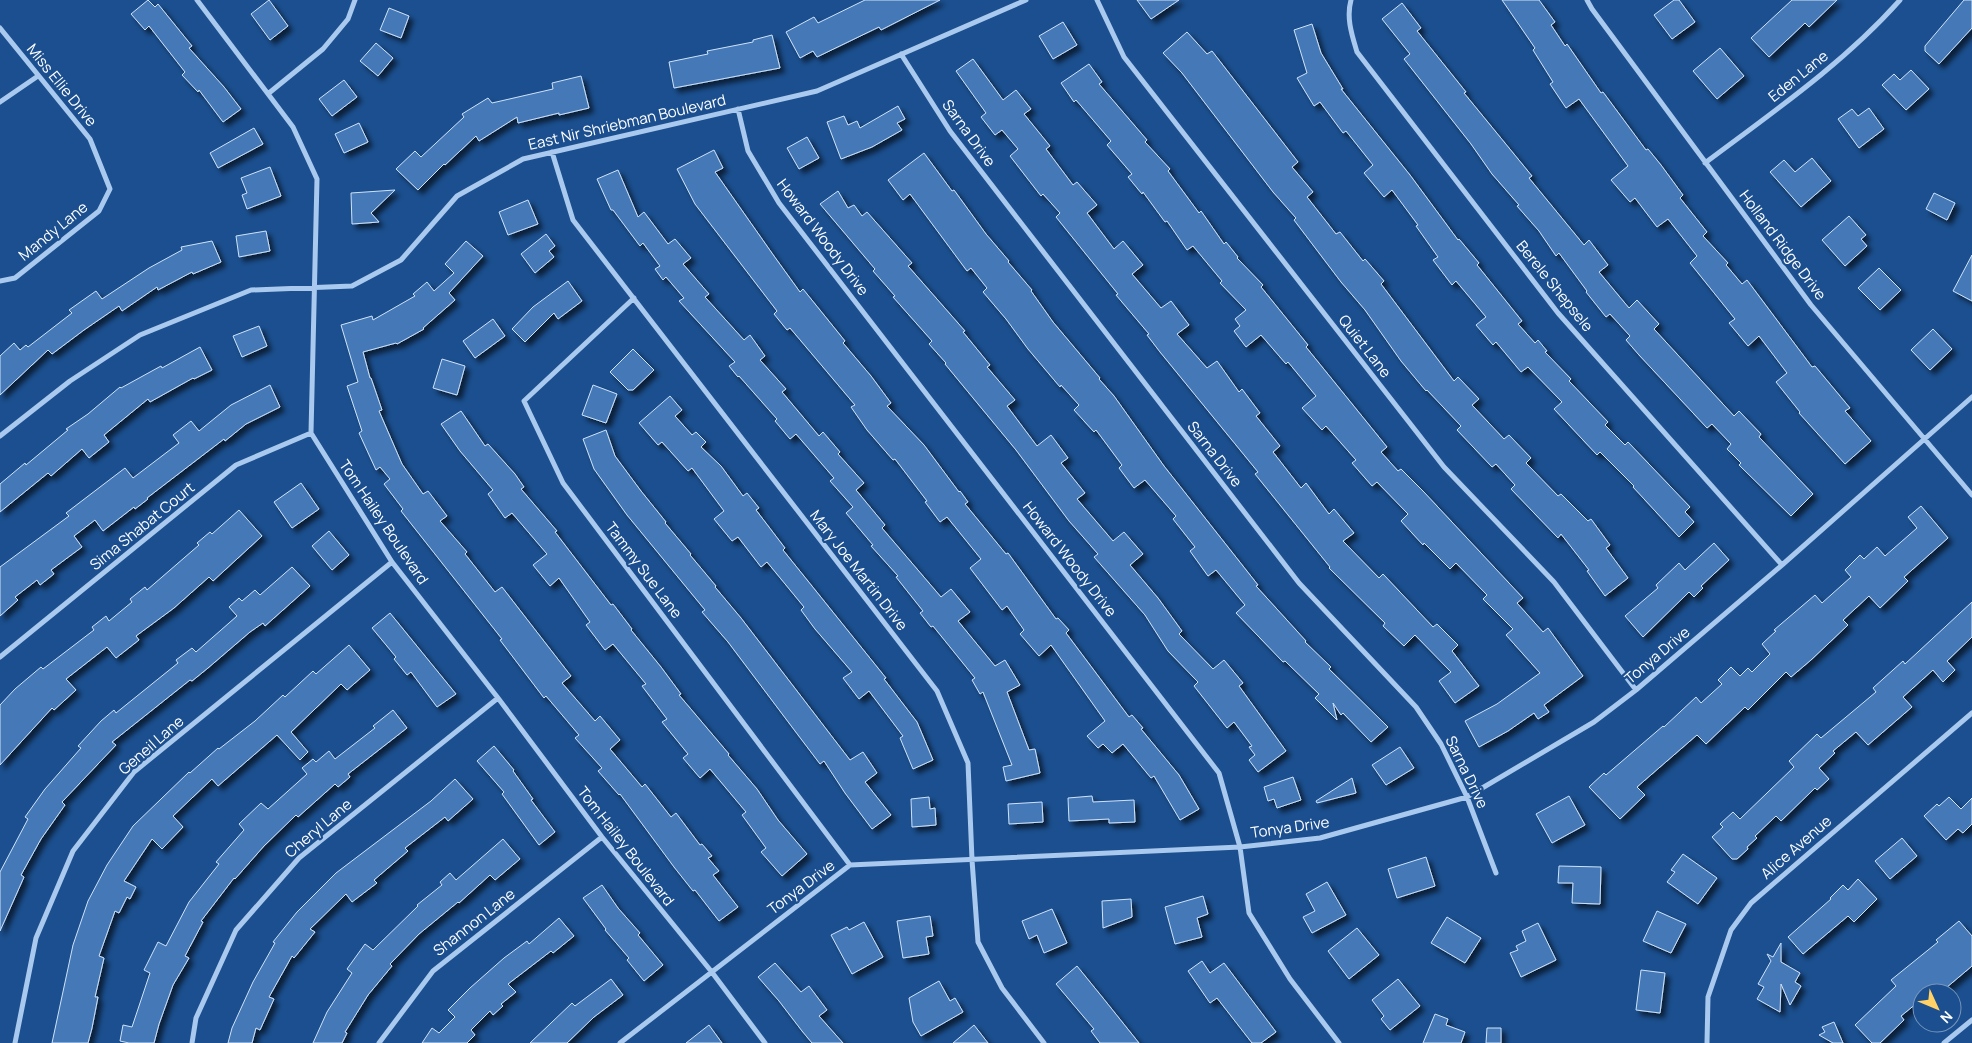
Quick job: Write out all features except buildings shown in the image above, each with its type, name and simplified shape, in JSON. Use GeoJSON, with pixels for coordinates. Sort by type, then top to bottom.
{"type":"FeatureCollection","features":[{"type":"Feature","properties":{"kind":"street"},"geometry":{"type":"LineString","coordinates":[[197,0],[293,127],[317,179],[311,433]]}},
{"type":"Feature","properties":{"kind":"street"},"geometry":{"type":"LineString","coordinates":[[269,93],[323,49],[348,19],[355,0]]}},
{"type":"Feature","properties":{"kind":"street","name":"East Nir Shriebman Boulevard"},"geometry":{"type":"LineString","coordinates":[[0,436],[70,381],[140,335],[251,290],[313,286],[352,286],[401,260],[457,196],[523,159],[817,91],[1026,0]]}},
{"type":"Feature","properties":{"kind":"street","name":"Quiet Lane"},"geometry":{"type":"LineString","coordinates":[[1097,0],[1124,57],[1444,467],[1554,582],[1636,690]]}},
{"type":"Feature","properties":{"kind":"street","name":"Berele Shepsele"},"geometry":{"type":"LineString","coordinates":[[1351,0],[1348,10],[1351,32],[1357,52],[1558,314],[1782,565]]}},
{"type":"Feature","properties":{"kind":"street","name":"Holland Ridge Drive"},"geometry":{"type":"LineString","coordinates":[[1587,0],[1811,305],[1972,495]]}},
{"type":"Feature","properties":{"kind":"street","name":"Eden Lane"},"geometry":{"type":"LineString","coordinates":[[1705,163],[1802,90],[1875,28],[1900,0]]}},
{"type":"Feature","properties":{"kind":"street","name":"Miss Ellie Drive"},"geometry":{"type":"LineString","coordinates":[[0,28],[90,139],[110,189]]}},
{"type":"Feature","properties":{"kind":"street","name":"Sarna Drive"},"geometry":{"type":"LineString","coordinates":[[901,54],[950,131],[1299,583],[1416,707],[1441,744],[1467,797],[1496,873]]}},
{"type":"Feature","properties":{"kind":"street"},"geometry":{"type":"LineString","coordinates":[[0,102],[38,76]]}},
{"type":"Feature","properties":{"kind":"street","name":"Howard Woody Drive"},"geometry":{"type":"LineString","coordinates":[[738,109],[748,151],[779,203],[1220,773],[1240,847],[1249,913],[1290,979],[1339,1043]]}},
{"type":"Feature","properties":{"kind":"street","name":"Mary Joe Martin Drive"},"geometry":{"type":"LineString","coordinates":[[552,152],[573,220],[937,691],[968,763],[978,942],[1002,988],[1044,1043]]}},
{"type":"Feature","properties":{"kind":"street","name":"Mandy Lane"},"geometry":{"type":"LineString","coordinates":[[0,281],[14,278],[99,211],[110,189]]}},
{"type":"Feature","properties":{"kind":"street","name":"Tammy Sue Lane"},"geometry":{"type":"LineString","coordinates":[[634,298],[524,401],[563,483],[850,865]]}},
{"type":"Feature","properties":{"kind":"street","name":"Tonya Drive"},"geometry":{"type":"LineString","coordinates":[[620,1043],[850,865],[1240,847],[1320,838],[1467,797],[1594,722],[1636,690],[1782,565],[1972,397]]}},
{"type":"Feature","properties":{"kind":"street","name":"Tom Hailey Boulevard"},"geometry":{"type":"LineString","coordinates":[[311,433],[392,562],[498,698],[602,837],[711,971],[765,1043]]}},
{"type":"Feature","properties":{"kind":"street","name":"Sima Shabat Court"},"geometry":{"type":"LineString","coordinates":[[0,657],[236,465],[311,433]]}},
{"type":"Feature","properties":{"kind":"street","name":"Geneil Lane"},"geometry":{"type":"LineString","coordinates":[[15,1043],[36,938],[73,851],[134,772],[392,562]]}},
{"type":"Feature","properties":{"kind":"street","name":"Cheryl Lane"},"geometry":{"type":"LineString","coordinates":[[192,1043],[196,1018],[236,930],[299,858],[498,698]]}},
{"type":"Feature","properties":{"kind":"street","name":"Alice Avenue"},"geometry":{"type":"LineString","coordinates":[[1707,1043],[1708,997],[1731,930],[1751,904],[1972,713]]}},
{"type":"Feature","properties":{"kind":"street","name":"Shannon Lane"},"geometry":{"type":"LineString","coordinates":[[378,1043],[433,971],[602,837]]}},
{"type":"Feature","properties":{"kind":"street"},"geometry":{"type":"LineString","coordinates":[[1944,1043],[1972,1020]]}}]}
